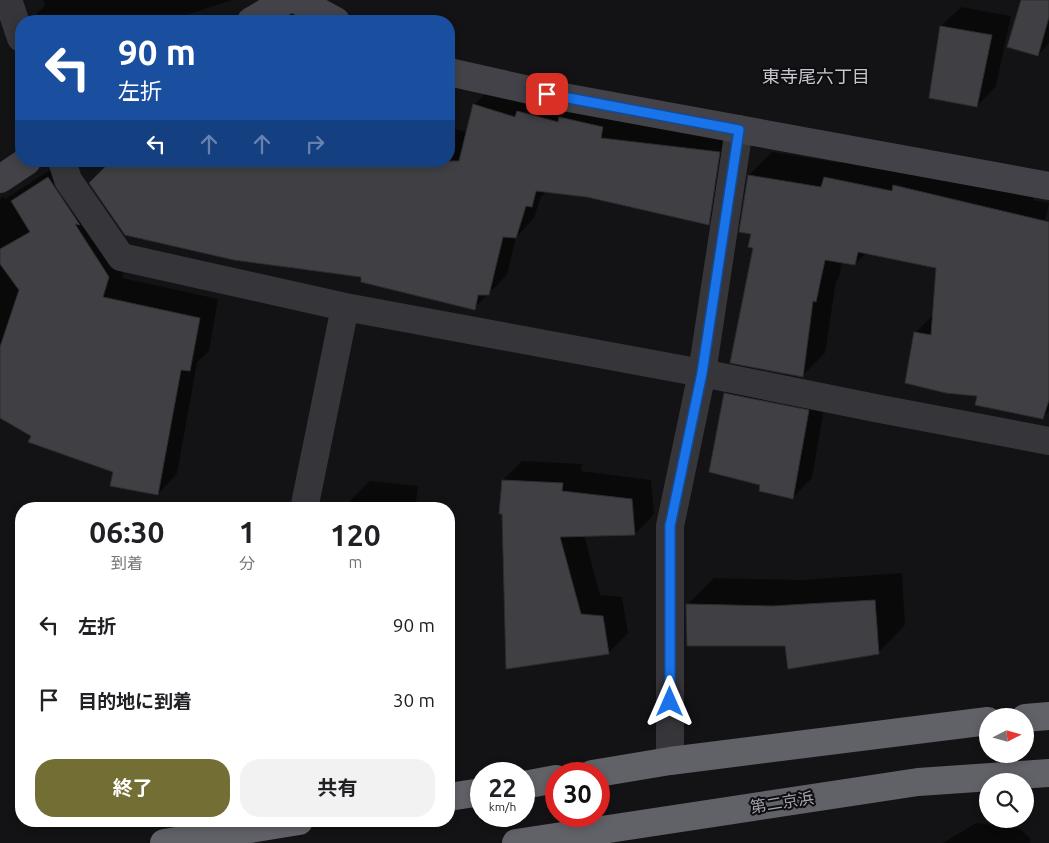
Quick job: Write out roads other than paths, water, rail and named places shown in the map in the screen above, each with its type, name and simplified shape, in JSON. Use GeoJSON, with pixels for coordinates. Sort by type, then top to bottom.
{"type":"FeatureCollection","features":[{"type":"Feature","properties":{"kind":"highway"},"geometry":{"type":"LineString","coordinates":[[1034,717],[1049,716]]}},
{"type":"Feature","properties":{"kind":"highway"},"geometry":{"type":"LineString","coordinates":[[610,771],[670,761],[979,722]]}},
{"type":"Feature","properties":{"kind":"highway","name":"第二京浜"},"geometry":{"type":"LineString","coordinates":[[516,843],[918,782],[1049,773]]}},
{"type":"Feature","properties":{"kind":"highway"},"geometry":{"type":"LineString","coordinates":[[455,796],[470,794]]}},
{"type":"Feature","properties":{"kind":"highway"},"geometry":{"type":"LineString","coordinates":[[164,843],[261,827]]}},
{"type":"Feature","properties":{"kind":"street"},"geometry":{"type":"LineString","coordinates":[[8,0],[15,20]]}},
{"type":"Feature","properties":{"kind":"street"},"geometry":{"type":"LineString","coordinates":[[261,15],[287,0]]}},
{"type":"Feature","properties":{"kind":"street"},"geometry":{"type":"LineString","coordinates":[[297,0],[325,15]]}},
{"type":"Feature","properties":{"kind":"street"},"geometry":{"type":"LineString","coordinates":[[455,73],[547,94],[1049,186]]}},
{"type":"Feature","properties":{"kind":"street"},"geometry":{"type":"LineString","coordinates":[[670,761],[670,526],[702,373],[739,130]]}},
{"type":"Feature","properties":{"kind":"street"},"geometry":{"type":"LineString","coordinates":[[0,179],[18,167]]}},
{"type":"Feature","properties":{"kind":"street"},"geometry":{"type":"LineString","coordinates":[[64,167],[68,180],[121,257],[346,307],[702,373],[1049,441]]}},
{"type":"Feature","properties":{"kind":"street"},"geometry":{"type":"LineString","coordinates":[[305,502],[346,307]]}},
{"type":"Feature","properties":{"kind":"district","name":"東寺尾六丁目"},"geometry":{"type":"Point","coordinates":[816,76]}}]}
